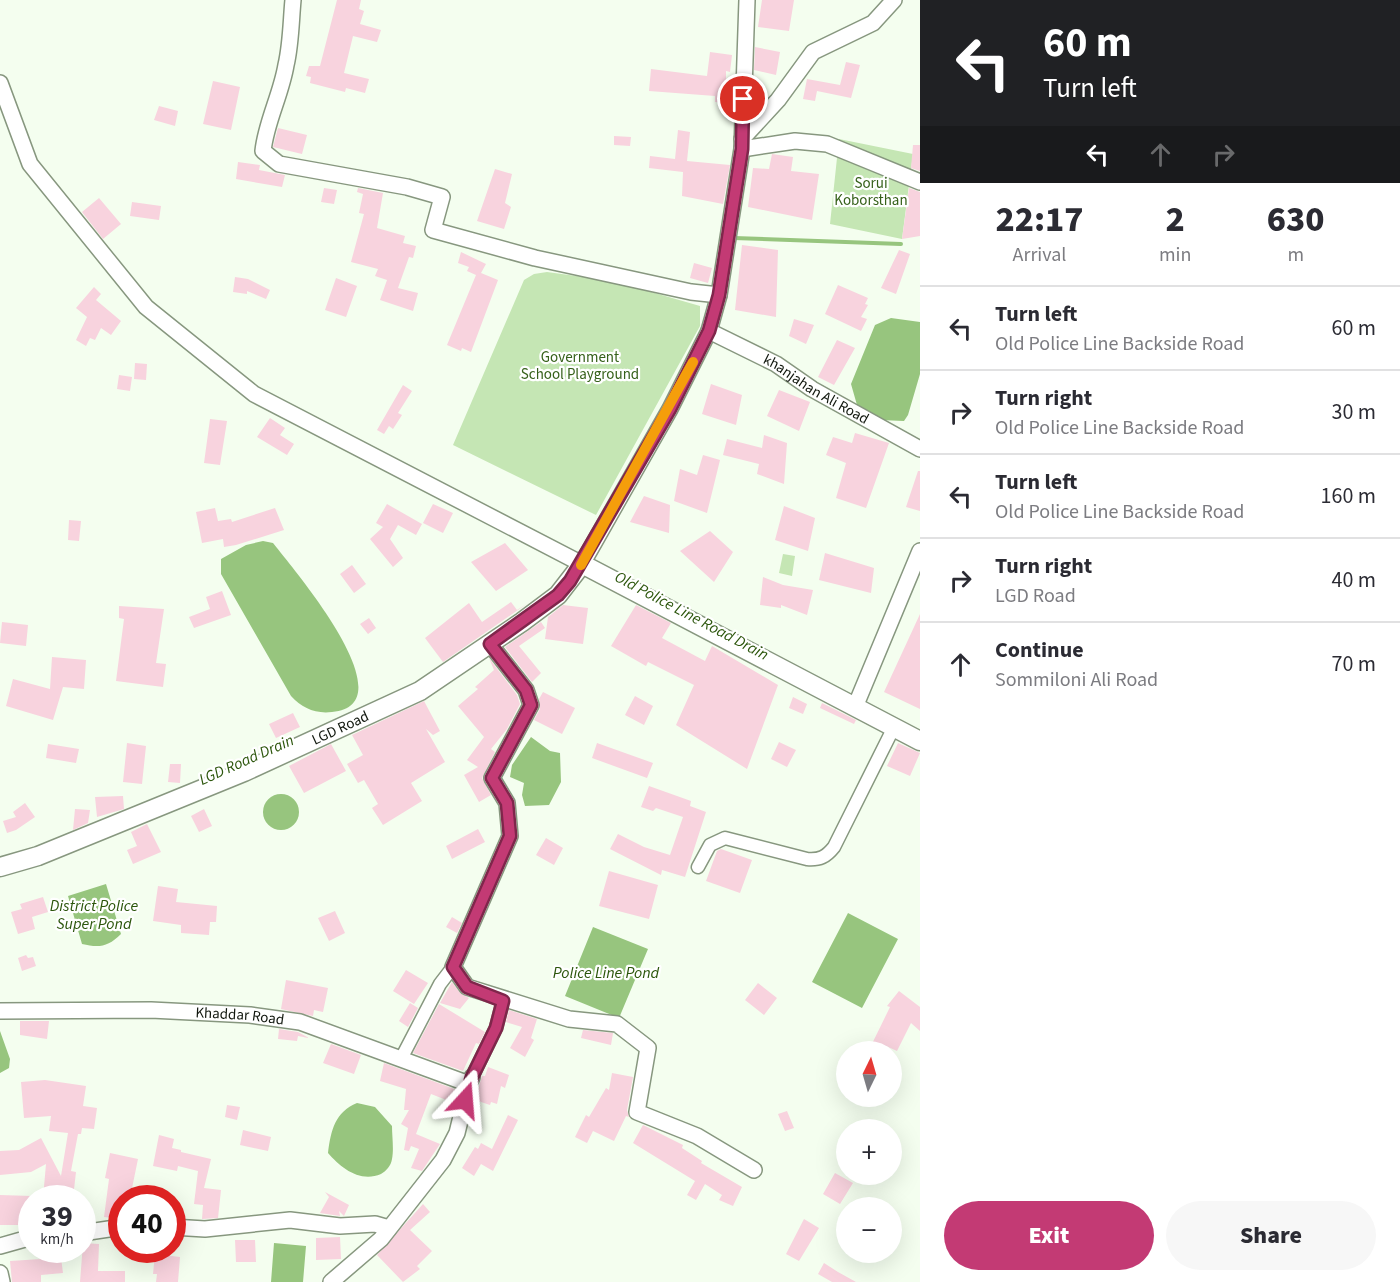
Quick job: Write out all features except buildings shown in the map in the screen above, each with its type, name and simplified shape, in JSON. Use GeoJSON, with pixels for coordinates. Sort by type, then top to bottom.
{"type":"FeatureCollection","features":[{"type":"Feature","properties":{"kind":"main road","name":"LGD Road"},"geometry":{"type":"LineString","coordinates":[[0,867],[38,856],[244,772],[420,691],[558,595],[582,564]]}},
{"type":"Feature","properties":{"kind":"main road"},"geometry":{"type":"LineString","coordinates":[[582,564],[920,741]]}},
{"type":"Feature","properties":{"kind":"street"},"geometry":{"type":"LineString","coordinates":[[293,0],[287,65],[271,123],[265,134],[263,151],[279,164],[407,187],[442,197],[433,230],[535,258],[691,292],[719,295]]}},
{"type":"Feature","properties":{"kind":"street"},"geometry":{"type":"LineString","coordinates":[[0,83],[30,164],[146,308],[254,394],[582,564],[670,409],[709,331],[719,295],[742,144],[747,0]]}},
{"type":"Feature","properties":{"kind":"street"},"geometry":{"type":"LineString","coordinates":[[742,144],[813,52],[873,23],[894,0]]}},
{"type":"Feature","properties":{"kind":"street"},"geometry":{"type":"LineString","coordinates":[[742,144],[795,141],[826,144],[920,182]]}},
{"type":"Feature","properties":{"kind":"street","name":"khanjahan Ali Road"},"geometry":{"type":"LineString","coordinates":[[709,331],[776,364],[812,389],[920,449]]}},
{"type":"Feature","properties":{"kind":"street"},"geometry":{"type":"LineString","coordinates":[[855,707],[920,551]]}},
{"type":"Feature","properties":{"kind":"street"},"geometry":{"type":"LineString","coordinates":[[402,1057],[440,984],[453,967],[510,836],[507,803],[492,778],[531,705],[526,690],[490,644]]}},
{"type":"Feature","properties":{"kind":"street"},"geometry":{"type":"LineString","coordinates":[[698,867],[710,845],[725,838],[807,859],[818,860],[826,856],[834,847],[894,728]]}},
{"type":"Feature","properties":{"kind":"street"},"geometry":{"type":"LineString","coordinates":[[453,967],[467,987],[503,1001],[569,1019],[617,1024],[648,1048],[637,1112],[697,1136],[754,1170]]}},
{"type":"Feature","properties":{"kind":"street"},"geometry":{"type":"LineString","coordinates":[[331,1282],[389,1228],[443,1160],[457,1133],[471,1080],[493,1037],[503,1001]]}},
{"type":"Feature","properties":{"kind":"street","name":"Khaddar Road"},"geometry":{"type":"LineString","coordinates":[[0,1011],[151,1010],[250,1015],[300,1022],[471,1080]]}},
{"type":"Feature","properties":{"kind":"street"},"geometry":{"type":"LineString","coordinates":[[186,1228],[205,1229],[290,1220],[339,1227],[375,1224],[389,1228]]}},
{"type":"Feature","properties":{"kind":"street"},"geometry":{"type":"LineString","coordinates":[[0,1246],[18,1241]]}},
{"type":"Feature","properties":{"kind":"street"},"geometry":{"type":"LineString","coordinates":[[0,1273],[2,1282]]}},
{"type":"Feature","properties":{"kind":"green space","name":"Sorui Koborsthan"},"geometry":{"type":"Polygon","coordinates":[[[839,139],[913,154],[902,239],[830,224],[839,139]]]}},
{"type":"Feature","properties":{"kind":"green space","name":"Government School Playground"},"geometry":{"type":"Polygon","coordinates":[[[547,272],[613,281],[700,306],[700,326],[596,515],[453,445],[524,280],[534,274],[547,272]]]}},
{"type":"Feature","properties":{"kind":"green space"},"geometry":{"type":"Polygon","coordinates":[[[783,554],[795,556],[792,576],[779,573],[783,554]]]}},
{"type":"Feature","properties":{"kind":"water"},"geometry":{"type":"Polygon","coordinates":[[[891,318],[920,322],[920,374],[908,415],[904,421],[880,420],[857,405],[851,384],[875,325],[891,318]]]}},
{"type":"Feature","properties":{"kind":"water"},"geometry":{"type":"Polygon","coordinates":[[[263,541],[273,543],[323,608],[340,636],[353,663],[358,687],[352,704],[332,712],[320,712],[304,707],[295,700],[221,574],[221,559],[246,545],[263,541]]]}},
{"type":"Feature","properties":{"kind":"water"},"geometry":{"type":"Polygon","coordinates":[[[531,737],[550,751],[560,753],[561,782],[549,805],[525,806],[522,795],[524,783],[510,777],[512,765],[531,737]]]}},
{"type":"Feature","properties":{"kind":"water"},"geometry":{"type":"Polygon","coordinates":[[[281,794],[294,799],[299,812],[294,825],[281,830],[268,825],[263,812],[268,799],[281,794]]]}},
{"type":"Feature","properties":{"kind":"water","name":"District Police Super Pond"},"geometry":{"type":"Polygon","coordinates":[[[106,884],[121,934],[112,942],[103,945],[82,944],[68,896],[106,884]]]}},
{"type":"Feature","properties":{"kind":"water"},"geometry":{"type":"Polygon","coordinates":[[[848,913],[898,939],[862,1008],[812,982],[848,913]]]}},
{"type":"Feature","properties":{"kind":"water","name":"Police Line Pond"},"geometry":{"type":"Polygon","coordinates":[[[593,927],[648,949],[619,1018],[565,996],[593,927]]]}},
{"type":"Feature","properties":{"kind":"water"},"geometry":{"type":"Polygon","coordinates":[[[0,1031],[10,1059],[9,1068],[0,1073],[0,1031]]]}},
{"type":"Feature","properties":{"kind":"water"},"geometry":{"type":"Polygon","coordinates":[[[357,1103],[375,1107],[392,1126],[391,1162],[381,1174],[366,1177],[358,1175],[345,1169],[328,1153],[335,1123],[344,1111],[357,1103]]]}},
{"type":"Feature","properties":{"kind":"water"},"geometry":{"type":"Polygon","coordinates":[[[274,1243],[306,1246],[303,1282],[271,1282],[274,1243]]]}},
{"type":"Feature","properties":{"kind":"waterway"},"geometry":{"type":"LineString","coordinates":[[734,238],[901,244]]}},
{"type":"Feature","properties":{"kind":"slow traffic"},"geometry":{"type":"LineString","coordinates":[[581,565],[670,409],[693,362]]}},
{"type":"Feature","properties":{"kind":"route"},"geometry":{"type":"LineString","coordinates":[[465,1100],[472,1077],[489,1047],[503,1001],[467,987],[453,967],[510,836],[507,803],[492,778],[531,705],[526,690],[490,644],[558,595],[582,564],[670,409],[709,331],[719,295],[742,149],[743,99]]}},
{"type":"Feature","properties":{"kind":"water label","name":"Old Police Line Road Drain"},"geometry":{"type":"Point","coordinates":[692,615]}},
{"type":"Feature","properties":{"kind":"water label","name":"LGD Road Drain"},"geometry":{"type":"Point","coordinates":[246,759]}}]}
